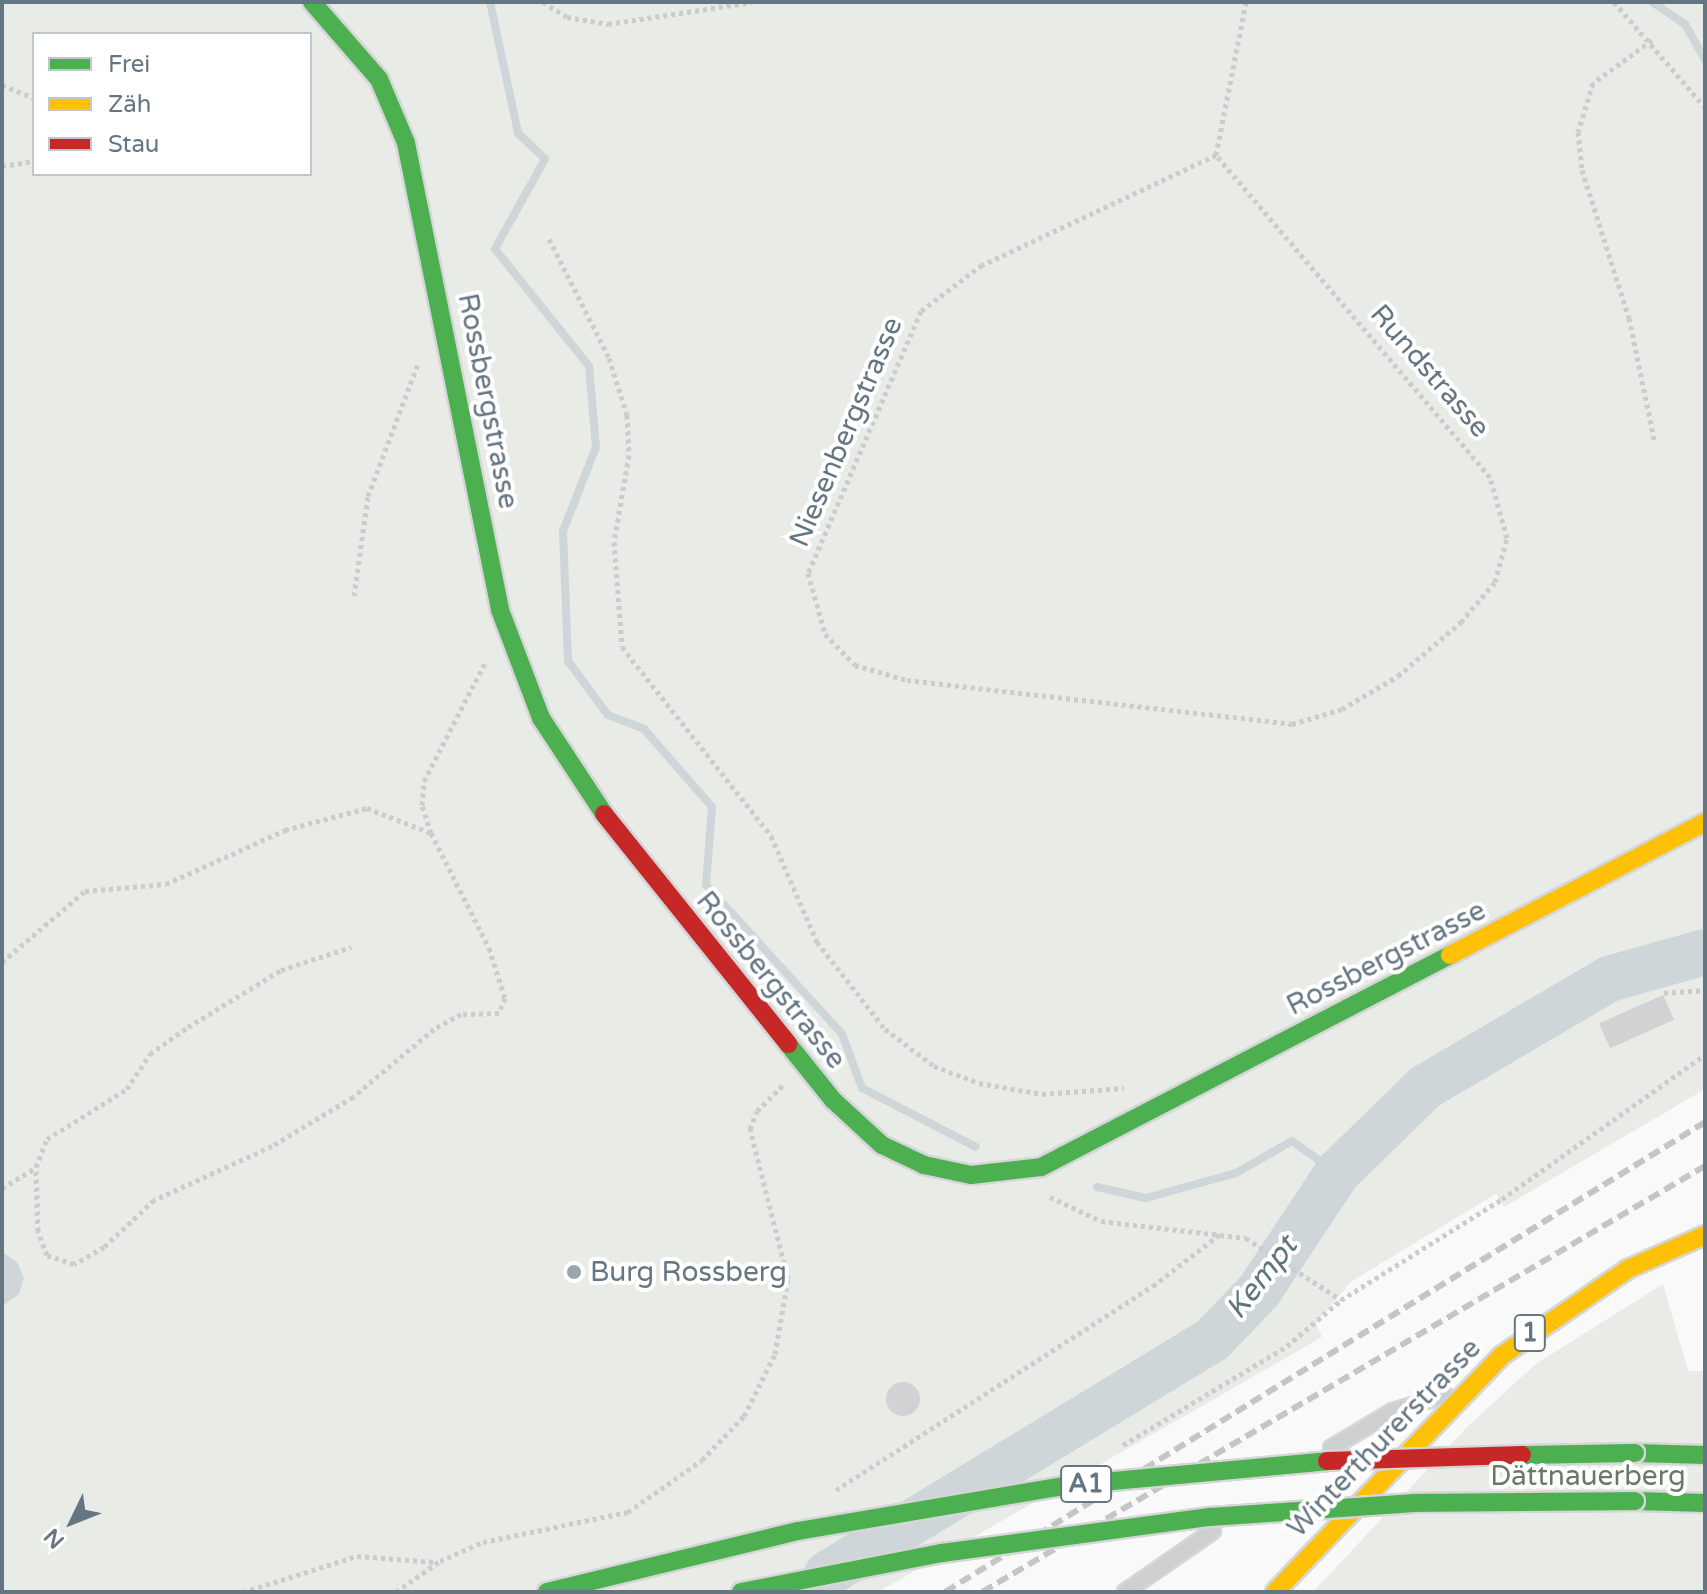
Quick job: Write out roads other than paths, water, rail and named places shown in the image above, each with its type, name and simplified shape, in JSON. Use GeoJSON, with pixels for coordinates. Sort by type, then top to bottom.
{"type":"FeatureCollection","features":[{"type":"Feature","properties":{"kind":"main road","name":"Rossbergstrasse"},"geometry":{"type":"LineString","coordinates":[[312,2],[379,79],[406,143],[500,610],[525,683],[593,803],[849,1118],[900,1155],[950,1172],[1015,1174],[1071,1153],[1705,822]]}},
{"type":"Feature","properties":{"kind":"main road","name":"Winterthurerstrasse"},"geometry":{"type":"LineString","coordinates":[[1275,1592],[1462,1392],[1590,1291],[1705,1235]]}},
{"type":"Feature","properties":{"kind":"main road","name":"A1"},"geometry":{"type":"LineString","coordinates":[[547,1592],[812,1528],[1070,1485],[1343,1459],[1635,1453],[1705,1455]]}},
{"type":"Feature","properties":{"kind":"main road","name":"A1"},"geometry":{"type":"LineString","coordinates":[[741,1592],[995,1544],[1210,1517],[1429,1503],[1705,1503]]}},
{"type":"Feature","properties":{"kind":"lane"},"geometry":{"type":"LineString","coordinates":[[1286,1480],[1382,1417],[1462,1392]]}},
{"type":"Feature","properties":{"kind":"lane"},"geometry":{"type":"LineString","coordinates":[[1125,1592],[1261,1497]]}},
{"type":"Feature","properties":{"kind":"waterway"},"geometry":{"type":"LineString","coordinates":[[490,2],[518,133],[545,159],[495,249],[589,366],[596,447],[563,531],[568,661],[608,715],[644,729],[712,807],[706,885],[842,1034],[862,1088],[976,1147]]}},
{"type":"Feature","properties":{"kind":"waterway"},"geometry":{"type":"LineString","coordinates":[[1652,2],[1685,24],[1705,60]]}},
{"type":"Feature","properties":{"kind":"waterway","name":"Kempt"},"geometry":{"type":"LineString","coordinates":[[827,1574],[1212,1340],[1259,1291],[1337,1173],[1425,1087],[1609,979],[1705,952]]}},
{"type":"Feature","properties":{"kind":"waterway"},"geometry":{"type":"LineString","coordinates":[[1097,1187],[1146,1198],[1236,1173],[1292,1141],[1337,1173]]}},
{"type":"Feature","properties":{"kind":"railway"},"geometry":{"type":"LineString","coordinates":[[945,1592],[1705,1122]]}},
{"type":"Feature","properties":{"kind":"railway"},"geometry":{"type":"LineString","coordinates":[[982,1592],[1705,1166]]}},
{"type":"Feature","properties":{"kind":"place","name":"Burg Rossberg"},"geometry":{"type":"Point","coordinates":[574,1272]}},
{"type":"Feature","properties":{"kind":"park label","name":"Dättnauerberg"},"geometry":{"type":"Point","coordinates":[1588,1476]}}]}
